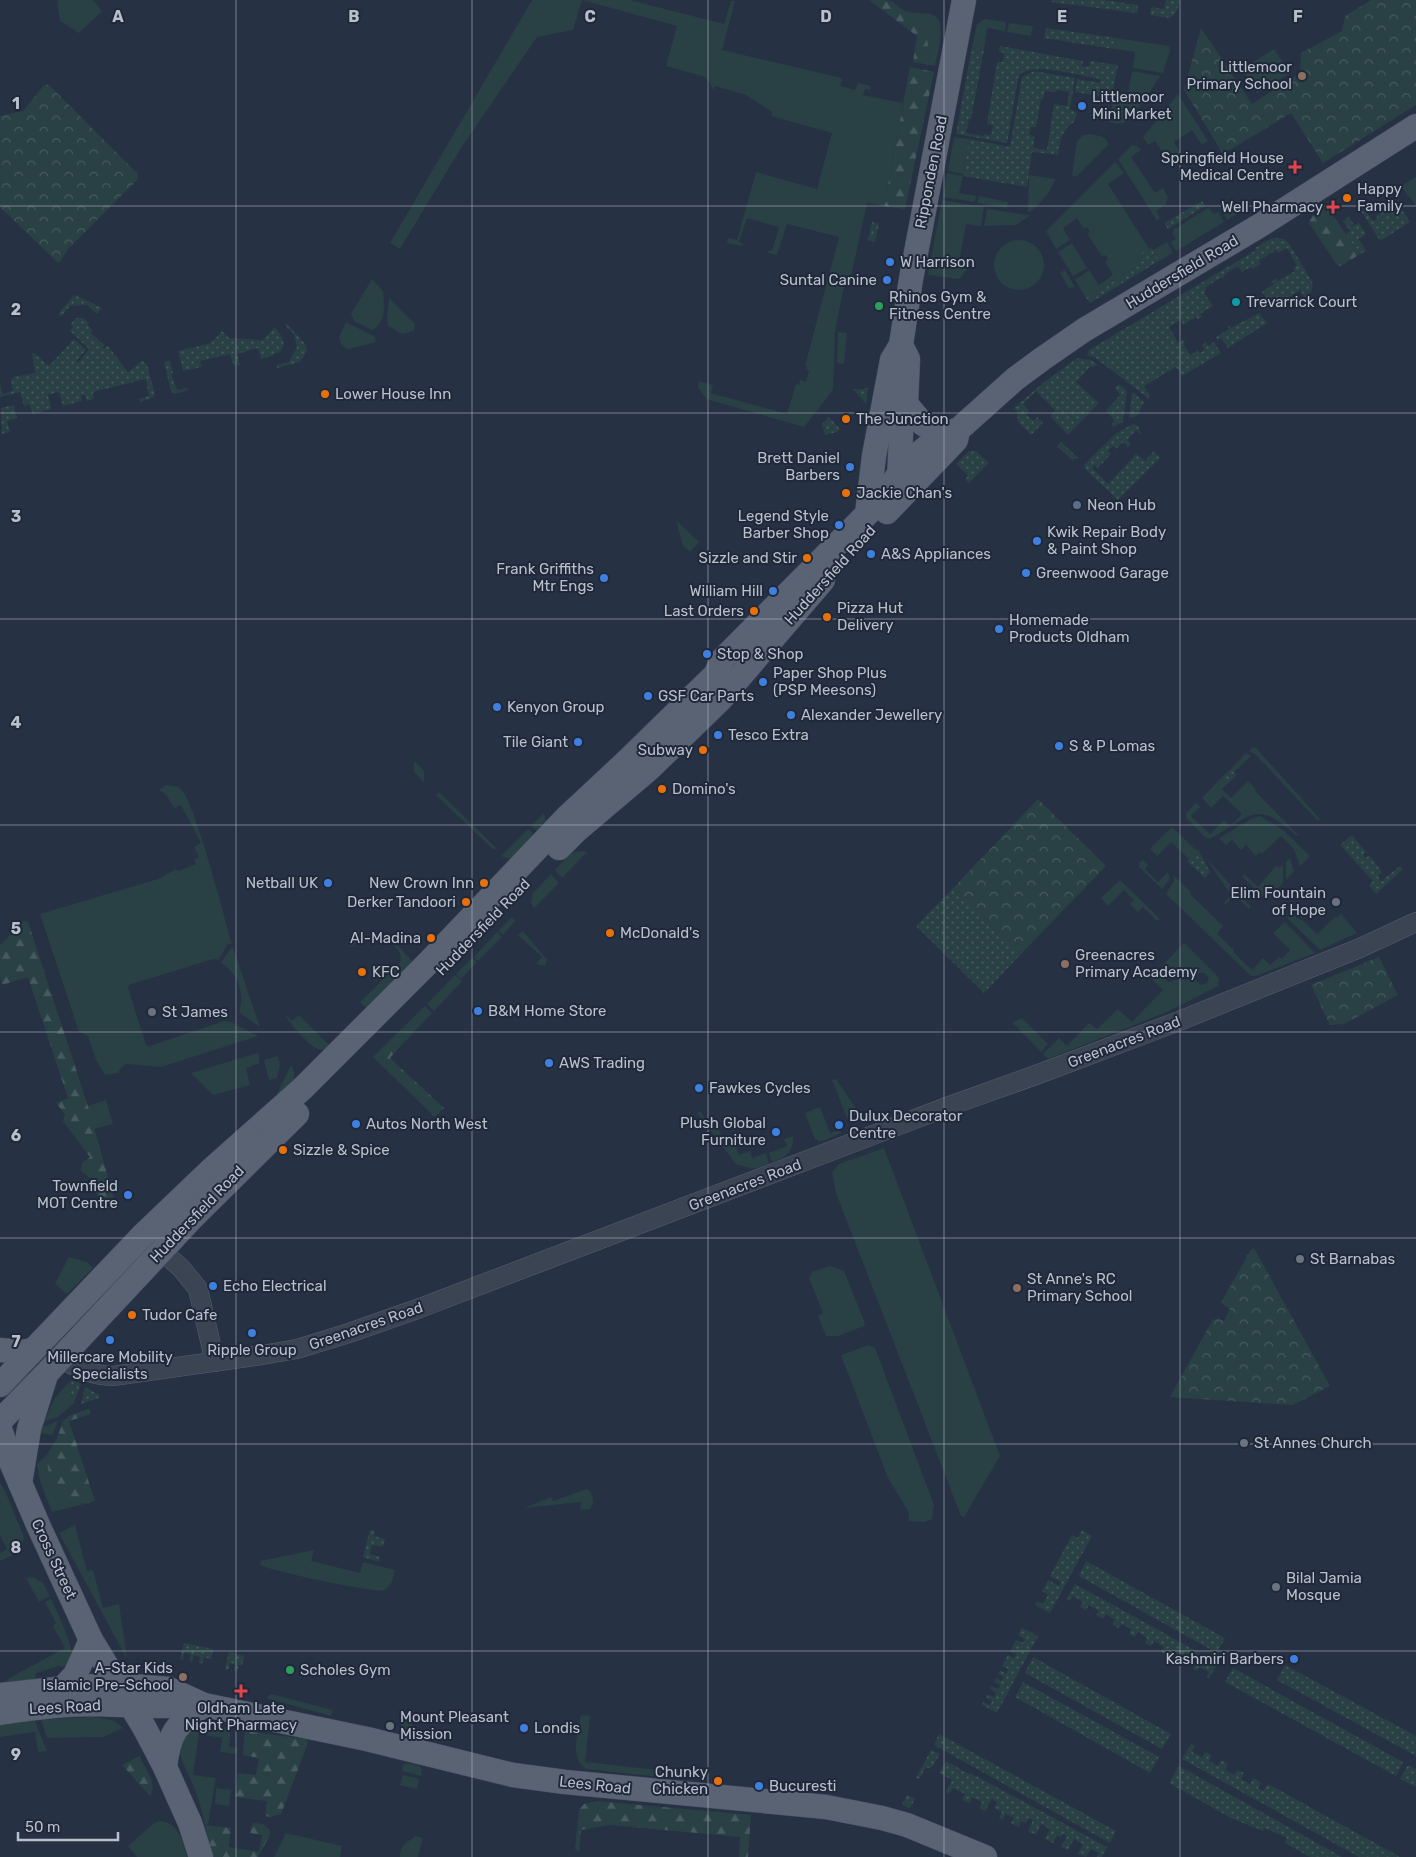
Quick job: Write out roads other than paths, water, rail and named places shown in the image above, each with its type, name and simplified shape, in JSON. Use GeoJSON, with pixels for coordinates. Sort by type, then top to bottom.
{"type":"FeatureCollection","features":[{"type":"Feature","properties":{"kind":"main road","name":"Ripponden Road"},"geometry":{"type":"LineString","coordinates":[[867,514],[874,456],[892,360],[901,345],[910,279],[964,0]]}},
{"type":"Feature","properties":{"kind":"main road","name":"Huddersfield Road"},"geometry":{"type":"LineString","coordinates":[[0,1421],[228,1180],[434,978],[577,830],[649,769],[720,700],[810,594],[896,487],[910,461],[1015,379],[1084,330],[1259,226],[1416,126]]}},
{"type":"Feature","properties":{"kind":"main road","name":"Ripponden Road"},"geometry":{"type":"LineString","coordinates":[[896,487],[902,414],[906,404],[908,359],[901,345]]}},
{"type":"Feature","properties":{"kind":"main road"},"geometry":{"type":"LineString","coordinates":[[906,404],[923,424],[950,431]]}},
{"type":"Feature","properties":{"kind":"main road"},"geometry":{"type":"LineString","coordinates":[[872,472],[896,487]]}},
{"type":"Feature","properties":{"kind":"main road","name":"Huddersfield Road"},"geometry":{"type":"LineString","coordinates":[[0,1385],[142,1235],[323,1068],[434,957],[566,818],[714,675],[723,659],[896,487]]}},
{"type":"Feature","properties":{"kind":"main road"},"geometry":{"type":"LineString","coordinates":[[0,1350],[21,1352],[33,1350]]}},
{"type":"Feature","properties":{"kind":"main road"},"geometry":{"type":"LineString","coordinates":[[0,1469],[20,1483],[29,1429],[54,1366]]}},
{"type":"Feature","properties":{"kind":"main road","name":"Cross Street"},"geometry":{"type":"LineString","coordinates":[[0,1429],[20,1483],[91,1640],[118,1685]]}},
{"type":"Feature","properties":{"kind":"main road"},"geometry":{"type":"LineString","coordinates":[[62,1689],[75,1675],[91,1640]]}},
{"type":"Feature","properties":{"kind":"main road","name":"Lees Road"},"geometry":{"type":"LineString","coordinates":[[118,1685],[131,1706]]}},
{"type":"Feature","properties":{"kind":"main road","name":"Lees Road"},"geometry":{"type":"LineString","coordinates":[[0,1695],[118,1685],[169,1689],[204,1705],[367,1739],[513,1775],[580,1784],[826,1808],[866,1814],[907,1825],[985,1857]]}},
{"type":"Feature","properties":{"kind":"main road","name":"Lees Road"},"geometry":{"type":"LineString","coordinates":[[0,1713],[31,1708],[94,1704],[165,1707],[204,1705]]}},
{"type":"Feature","properties":{"kind":"main road"},"geometry":{"type":"LineString","coordinates":[[164,1767],[166,1751],[173,1732],[183,1720],[204,1705]]}},
{"type":"Feature","properties":{"kind":"main road"},"geometry":{"type":"LineString","coordinates":[[131,1706],[144,1727],[190,1823],[201,1857]]}},
{"type":"Feature","properties":{"kind":"street","name":"Greenacres Road"},"geometry":{"type":"LineString","coordinates":[[54,1366],[72,1366],[106,1376],[262,1355],[314,1344],[420,1308],[949,1106],[1178,1021],[1360,948],[1416,922]]}},
{"type":"Feature","properties":{"kind":"street"},"geometry":{"type":"LineString","coordinates":[[142,1235],[181,1268],[198,1289],[215,1362]]}},
{"type":"Feature","properties":{"kind":"place","name":"Littlemoor Primary School"},"geometry":{"type":"Point","coordinates":[1302,76]}},
{"type":"Feature","properties":{"kind":"place","name":"Littlemoor Mini Market"},"geometry":{"type":"Point","coordinates":[1082,106]}},
{"type":"Feature","properties":{"kind":"place","name":"Springfield House Medical Centre"},"geometry":{"type":"Point","coordinates":[1295,167]}},
{"type":"Feature","properties":{"kind":"place","name":"Happy Family"},"geometry":{"type":"Point","coordinates":[1347,198]}},
{"type":"Feature","properties":{"kind":"place","name":"Well Pharmacy"},"geometry":{"type":"Point","coordinates":[1333,207]}},
{"type":"Feature","properties":{"kind":"place","name":"W Harrison"},"geometry":{"type":"Point","coordinates":[890,262]}},
{"type":"Feature","properties":{"kind":"place","name":"Suntal Canine"},"geometry":{"type":"Point","coordinates":[887,280]}},
{"type":"Feature","properties":{"kind":"place","name":"Trevarrick Court"},"geometry":{"type":"Point","coordinates":[1236,302]}},
{"type":"Feature","properties":{"kind":"place","name":"Rhinos Gym & Fitness Centre"},"geometry":{"type":"Point","coordinates":[879,306]}},
{"type":"Feature","properties":{"kind":"place","name":"Lower House Inn"},"geometry":{"type":"Point","coordinates":[325,394]}},
{"type":"Feature","properties":{"kind":"place","name":"The Junction"},"geometry":{"type":"Point","coordinates":[846,419]}},
{"type":"Feature","properties":{"kind":"place","name":"Brett Daniel Barbers"},"geometry":{"type":"Point","coordinates":[850,467]}},
{"type":"Feature","properties":{"kind":"place","name":"Jackie Chan's"},"geometry":{"type":"Point","coordinates":[846,493]}},
{"type":"Feature","properties":{"kind":"place","name":"Neon Hub"},"geometry":{"type":"Point","coordinates":[1077,505]}},
{"type":"Feature","properties":{"kind":"place","name":"Legend Style Barber Shop"},"geometry":{"type":"Point","coordinates":[839,525]}},
{"type":"Feature","properties":{"kind":"place","name":"Kwik Repair Body & Paint Shop"},"geometry":{"type":"Point","coordinates":[1037,541]}},
{"type":"Feature","properties":{"kind":"place","name":"A&S Appliances"},"geometry":{"type":"Point","coordinates":[871,554]}},
{"type":"Feature","properties":{"kind":"place","name":"Sizzle and Stir"},"geometry":{"type":"Point","coordinates":[807,558]}},
{"type":"Feature","properties":{"kind":"place","name":"Greenwood Garage"},"geometry":{"type":"Point","coordinates":[1026,573]}},
{"type":"Feature","properties":{"kind":"place","name":"Frank Griffiths Mtr Engs"},"geometry":{"type":"Point","coordinates":[604,578]}},
{"type":"Feature","properties":{"kind":"place","name":"William Hill"},"geometry":{"type":"Point","coordinates":[773,591]}},
{"type":"Feature","properties":{"kind":"place","name":"Last Orders"},"geometry":{"type":"Point","coordinates":[754,611]}},
{"type":"Feature","properties":{"kind":"place","name":"Pizza Hut Delivery"},"geometry":{"type":"Point","coordinates":[827,617]}},
{"type":"Feature","properties":{"kind":"place","name":"Homemade Products Oldham"},"geometry":{"type":"Point","coordinates":[999,629]}},
{"type":"Feature","properties":{"kind":"place","name":"Stop & Shop"},"geometry":{"type":"Point","coordinates":[707,654]}},
{"type":"Feature","properties":{"kind":"place","name":"Paper Shop Plus (PSP Meesons)"},"geometry":{"type":"Point","coordinates":[763,682]}},
{"type":"Feature","properties":{"kind":"place","name":"GSF Car Parts"},"geometry":{"type":"Point","coordinates":[648,696]}},
{"type":"Feature","properties":{"kind":"place","name":"Kenyon Group"},"geometry":{"type":"Point","coordinates":[497,707]}},
{"type":"Feature","properties":{"kind":"place","name":"Alexander Jewellery"},"geometry":{"type":"Point","coordinates":[791,715]}},
{"type":"Feature","properties":{"kind":"place","name":"Tesco Extra"},"geometry":{"type":"Point","coordinates":[718,735]}},
{"type":"Feature","properties":{"kind":"place","name":"Tile Giant"},"geometry":{"type":"Point","coordinates":[578,742]}},
{"type":"Feature","properties":{"kind":"place","name":"S & P Lomas"},"geometry":{"type":"Point","coordinates":[1059,746]}},
{"type":"Feature","properties":{"kind":"place","name":"Subway"},"geometry":{"type":"Point","coordinates":[703,750]}},
{"type":"Feature","properties":{"kind":"place","name":"Domino's"},"geometry":{"type":"Point","coordinates":[662,789]}},
{"type":"Feature","properties":{"kind":"place","name":"Netball UK"},"geometry":{"type":"Point","coordinates":[328,883]}},
{"type":"Feature","properties":{"kind":"place","name":"New Crown Inn"},"geometry":{"type":"Point","coordinates":[484,883]}},
{"type":"Feature","properties":{"kind":"place","name":"Derker Tandoori"},"geometry":{"type":"Point","coordinates":[466,902]}},
{"type":"Feature","properties":{"kind":"place","name":"Elim Fountain of Hope"},"geometry":{"type":"Point","coordinates":[1336,902]}},
{"type":"Feature","properties":{"kind":"place","name":"McDonald's"},"geometry":{"type":"Point","coordinates":[610,933]}},
{"type":"Feature","properties":{"kind":"place","name":"Al-Madina"},"geometry":{"type":"Point","coordinates":[431,938]}},
{"type":"Feature","properties":{"kind":"place","name":"Greenacres Primary Academy"},"geometry":{"type":"Point","coordinates":[1065,964]}},
{"type":"Feature","properties":{"kind":"place","name":"KFC"},"geometry":{"type":"Point","coordinates":[362,972]}},
{"type":"Feature","properties":{"kind":"place","name":"B&M Home Store"},"geometry":{"type":"Point","coordinates":[478,1011]}},
{"type":"Feature","properties":{"kind":"place","name":"St James"},"geometry":{"type":"Point","coordinates":[152,1012]}},
{"type":"Feature","properties":{"kind":"place","name":"AWS Trading"},"geometry":{"type":"Point","coordinates":[549,1063]}},
{"type":"Feature","properties":{"kind":"place","name":"Fawkes Cycles"},"geometry":{"type":"Point","coordinates":[699,1088]}},
{"type":"Feature","properties":{"kind":"place","name":"Autos North West"},"geometry":{"type":"Point","coordinates":[356,1124]}},
{"type":"Feature","properties":{"kind":"place","name":"Dulux Decorator Centre"},"geometry":{"type":"Point","coordinates":[839,1125]}},
{"type":"Feature","properties":{"kind":"place","name":"Plush Global Furniture"},"geometry":{"type":"Point","coordinates":[776,1132]}},
{"type":"Feature","properties":{"kind":"place","name":"Sizzle & Spice"},"geometry":{"type":"Point","coordinates":[283,1150]}},
{"type":"Feature","properties":{"kind":"place","name":"Townfield MOT Centre"},"geometry":{"type":"Point","coordinates":[128,1195]}},
{"type":"Feature","properties":{"kind":"place","name":"St Barnabas"},"geometry":{"type":"Point","coordinates":[1300,1259]}},
{"type":"Feature","properties":{"kind":"place","name":"Echo Electrical"},"geometry":{"type":"Point","coordinates":[213,1286]}},
{"type":"Feature","properties":{"kind":"place","name":"St Anne's RC Primary School"},"geometry":{"type":"Point","coordinates":[1017,1288]}},
{"type":"Feature","properties":{"kind":"place","name":"Tudor Cafe"},"geometry":{"type":"Point","coordinates":[132,1315]}},
{"type":"Feature","properties":{"kind":"place","name":"Ripple Group"},"geometry":{"type":"Point","coordinates":[252,1333]}},
{"type":"Feature","properties":{"kind":"place","name":"Millercare Mobility Specialists"},"geometry":{"type":"Point","coordinates":[110,1340]}},
{"type":"Feature","properties":{"kind":"place","name":"St Annes Church"},"geometry":{"type":"Point","coordinates":[1244,1443]}},
{"type":"Feature","properties":{"kind":"place","name":"Bilal Jamia Mosque"},"geometry":{"type":"Point","coordinates":[1276,1587]}},
{"type":"Feature","properties":{"kind":"place","name":"Kashmiri Barbers"},"geometry":{"type":"Point","coordinates":[1294,1659]}},
{"type":"Feature","properties":{"kind":"place","name":"Scholes Gym"},"geometry":{"type":"Point","coordinates":[290,1670]}},
{"type":"Feature","properties":{"kind":"place","name":"A-Star Kids Islamic Pre-School"},"geometry":{"type":"Point","coordinates":[183,1677]}},
{"type":"Feature","properties":{"kind":"place","name":"Oldham Late Night Pharmacy"},"geometry":{"type":"Point","coordinates":[241,1691]}},
{"type":"Feature","properties":{"kind":"place","name":"Mount Pleasant Mission"},"geometry":{"type":"Point","coordinates":[390,1726]}},
{"type":"Feature","properties":{"kind":"place","name":"Londis"},"geometry":{"type":"Point","coordinates":[524,1728]}},
{"type":"Feature","properties":{"kind":"place","name":"Chunky Chicken"},"geometry":{"type":"Point","coordinates":[718,1781]}},
{"type":"Feature","properties":{"kind":"place","name":"Bucuresti"},"geometry":{"type":"Point","coordinates":[759,1786]}}]}
